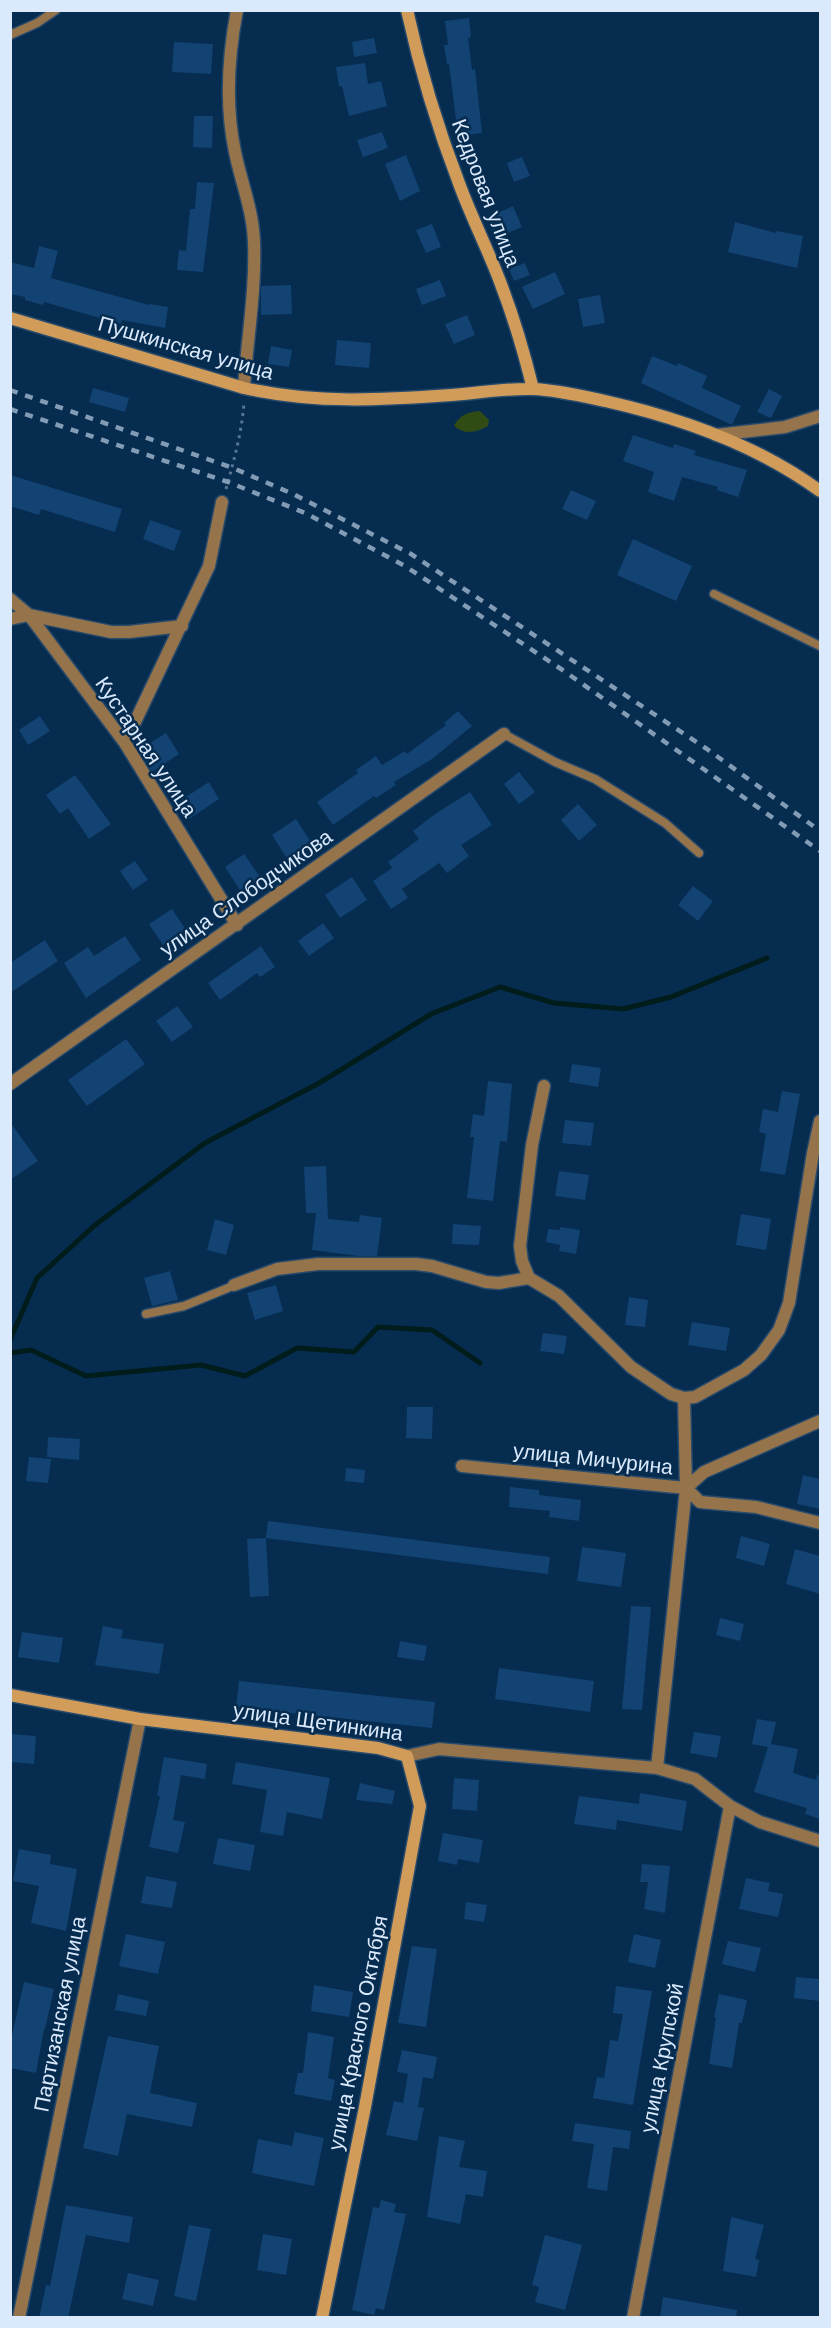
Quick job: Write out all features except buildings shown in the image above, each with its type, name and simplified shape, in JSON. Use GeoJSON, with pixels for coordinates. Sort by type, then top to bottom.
{"type":"FeatureCollection","features":[{"type":"Feature","properties":{"kind":"street"},"geometry":{"type":"LineString","coordinates":[[237,10],[231,42],[229,110],[235,154],[251,215],[254,242],[244,388]]}},
{"type":"Feature","properties":{"kind":"street","name":"Кедровая улица"},"geometry":{"type":"LineString","coordinates":[[407,10],[418,61],[436,117],[521,341],[533,389]]}},
{"type":"Feature","properties":{"kind":"street","name":"Пушкинская улица"},"geometry":{"type":"LineString","coordinates":[[10,318],[244,388],[306,398],[352,401],[533,389],[585,396],[647,411],[716,435],[771,459],[820,492]]}},
{"type":"Feature","properties":{"kind":"street"},"geometry":{"type":"LineString","coordinates":[[716,435],[785,427],[820,416]]}},
{"type":"Feature","properties":{"kind":"street"},"geometry":{"type":"LineString","coordinates":[[125,743],[209,566],[222,502]]}},
{"type":"Feature","properties":{"kind":"street","name":"Кустарная улица"},"geometry":{"type":"LineString","coordinates":[[10,599],[29,615],[125,743],[237,925]]}},
{"type":"Feature","properties":{"kind":"street"},"geometry":{"type":"LineString","coordinates":[[10,619],[29,615],[111,632],[182,626]]}},
{"type":"Feature","properties":{"kind":"street","name":"улица Слободчикова"},"geometry":{"type":"LineString","coordinates":[[10,1084],[504,734]]}},
{"type":"Feature","properties":{"kind":"street"},"geometry":{"type":"LineString","coordinates":[[544,1086],[532,1145],[520,1246],[522,1261],[529,1278],[560,1296],[631,1367],[671,1394],[684,1398],[695,1397],[706,1392],[744,1370],[761,1355],[779,1330],[789,1303],[820,1121]]}},
{"type":"Feature","properties":{"kind":"street"},"geometry":{"type":"LineString","coordinates":[[231,1287],[277,1269],[327,1264],[416,1264],[432,1266],[486,1282],[499,1283],[529,1278]]}},
{"type":"Feature","properties":{"kind":"street"},"geometry":{"type":"LineString","coordinates":[[657,1768],[686,1488],[684,1398]]}},
{"type":"Feature","properties":{"kind":"street"},"geometry":{"type":"LineString","coordinates":[[686,1488],[704,1472],[820,1421]]}},
{"type":"Feature","properties":{"kind":"street","name":"улица Мичурина"},"geometry":{"type":"LineString","coordinates":[[462,1466],[686,1488],[700,1502],[756,1507],[820,1523]]}},
{"type":"Feature","properties":{"kind":"street","name":"улица Щетинкина"},"geometry":{"type":"LineString","coordinates":[[10,1695],[140,1719],[378,1748],[407,1756],[439,1749],[657,1768],[695,1779],[730,1806],[760,1822],[820,1842]]}},
{"type":"Feature","properties":{"kind":"street","name":"Партизанская улица"},"geometry":{"type":"LineString","coordinates":[[20,2318],[140,1719]]}},
{"type":"Feature","properties":{"kind":"street","name":"улица Красного Октября"},"geometry":{"type":"LineString","coordinates":[[322,2318],[365,2107],[420,1806],[407,1756]]}},
{"type":"Feature","properties":{"kind":"street","name":"улица Крупской"},"geometry":{"type":"LineString","coordinates":[[633,2318],[730,1806]]}},
{"type":"Feature","properties":{"kind":"lane"},"geometry":{"type":"LineString","coordinates":[[10,35],[37,23],[56,10]]}},
{"type":"Feature","properties":{"kind":"lane"},"geometry":{"type":"LineString","coordinates":[[714,594],[820,646]]}},
{"type":"Feature","properties":{"kind":"lane"},"geometry":{"type":"LineString","coordinates":[[504,734],[555,762],[595,779],[665,823],[699,853]]}},
{"type":"Feature","properties":{"kind":"lane"},"geometry":{"type":"LineString","coordinates":[[146,1314],[184,1306],[231,1287]]}},
{"type":"Feature","properties":{"kind":"path"},"geometry":{"type":"LineString","coordinates":[[222,502],[243,421],[244,388]]}},
{"type":"Feature","properties":{"kind":"green space"},"geometry":{"type":"Polygon","coordinates":[[[480,411],[489,420],[488,426],[470,432],[462,431],[454,426],[464,415],[480,411]]]}},
{"type":"Feature","properties":{"kind":"waterway"},"geometry":{"type":"LineString","coordinates":[[10,1340],[37,1278],[95,1225],[205,1143],[321,1082],[431,1014],[500,987],[554,1003],[623,1009],[671,997],[767,958]]}},
{"type":"Feature","properties":{"kind":"waterway"},"geometry":{"type":"LineString","coordinates":[[10,1353],[31,1350],[86,1376],[201,1365],[245,1376],[297,1348],[354,1352],[378,1327],[432,1330],[480,1363]]}},
{"type":"Feature","properties":{"kind":"railway"},"geometry":{"type":"LineString","coordinates":[[10,390],[233,468],[293,494],[411,554],[707,749],[820,831]]}},
{"type":"Feature","properties":{"kind":"railway"},"geometry":{"type":"LineString","coordinates":[[10,409],[228,482],[305,513],[405,566],[564,671],[820,851]]}}]}
